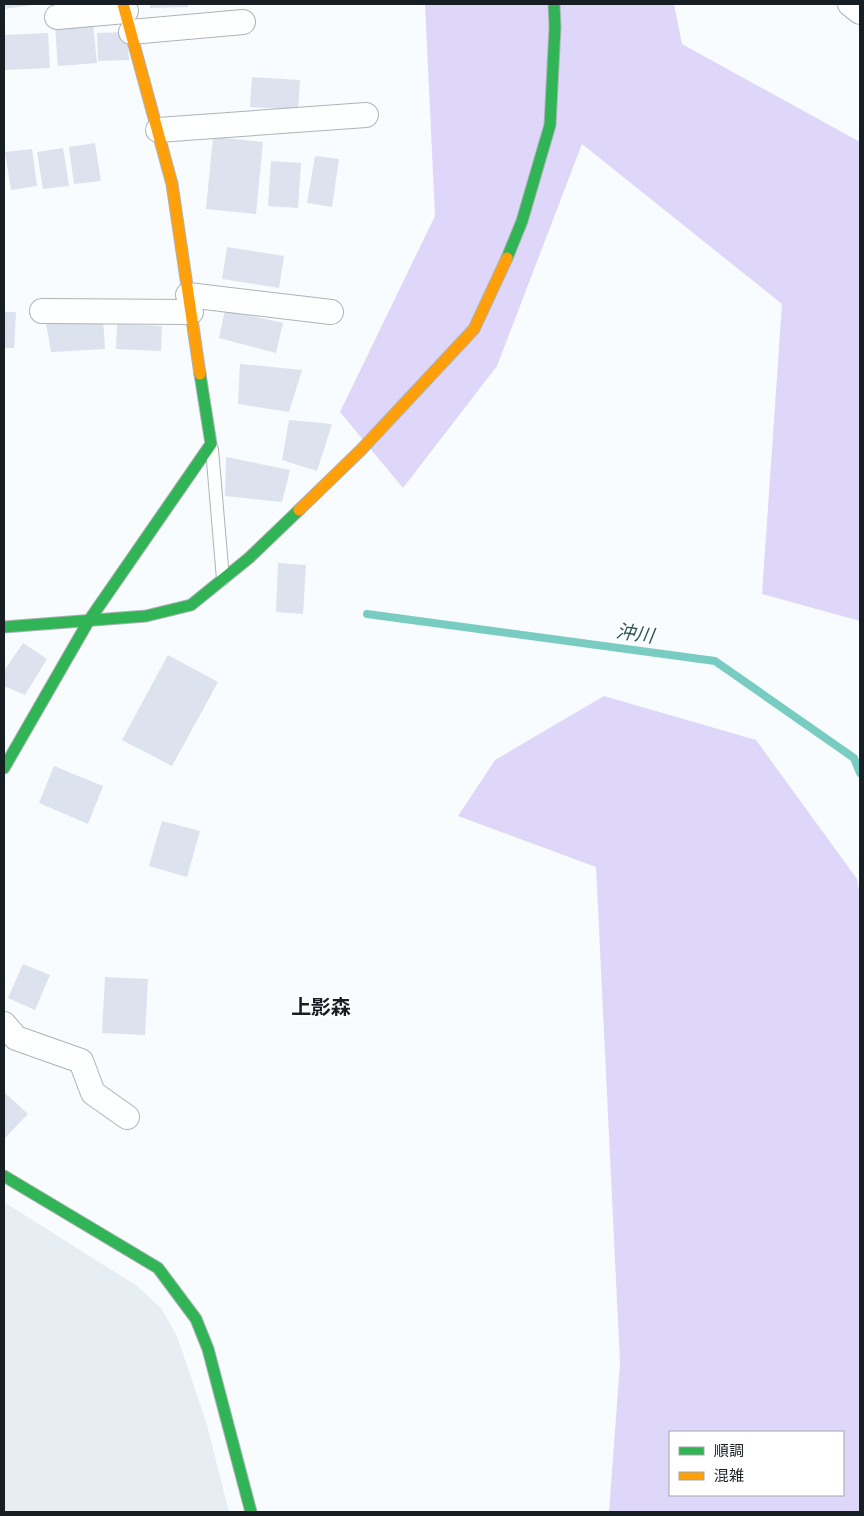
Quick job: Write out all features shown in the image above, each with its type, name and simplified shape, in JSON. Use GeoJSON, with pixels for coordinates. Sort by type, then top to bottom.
{"type":"FeatureCollection","features":[{"type":"Feature","properties":{"kind":"street"},"geometry":{"type":"LineString","coordinates":[[4,627],[88,622],[146,616],[191,605],[223,581],[387,423],[474,329],[498,280],[522,221],[550,125],[555,27],[554,4]]}},
{"type":"Feature","properties":{"kind":"street"},"geometry":{"type":"LineString","coordinates":[[850,4],[860,12]]}},
{"type":"Feature","properties":{"kind":"street"},"geometry":{"type":"LineString","coordinates":[[57,17],[127,16],[243,22]]}},
{"type":"Feature","properties":{"kind":"street"},"geometry":{"type":"LineString","coordinates":[[4,768],[88,622],[212,444],[172,184],[127,16]]}},
{"type":"Feature","properties":{"kind":"street"},"geometry":{"type":"LineString","coordinates":[[158,130],[366,115]]}},
{"type":"Feature","properties":{"kind":"street"},"geometry":{"type":"LineString","coordinates":[[42,311],[190,303],[331,312]]}},
{"type":"Feature","properties":{"kind":"street"},"geometry":{"type":"LineString","coordinates":[[4,1024],[16,1038],[81,1060],[92,1093],[127,1117]]}},
{"type":"Feature","properties":{"kind":"street"},"geometry":{"type":"LineString","coordinates":[[4,1176],[158,1268],[176,1290],[196,1319],[208,1349],[251,1512]]}},
{"type":"Feature","properties":{"kind":"lane"},"geometry":{"type":"LineString","coordinates":[[212,444],[223,581]]}},
{"type":"Feature","properties":{"kind":"shaded area"},"geometry":{"type":"Polygon","coordinates":[[[425,4],[674,4],[682,44],[860,142],[860,621],[762,594],[782,304],[582,144],[497,366],[403,488],[340,412],[435,216],[425,4]]]}},
{"type":"Feature","properties":{"kind":"shaded area"},"geometry":{"type":"Polygon","coordinates":[[[604,696],[756,740],[857,879],[860,896],[860,1512],[609,1512],[620,1363],[596,867],[458,816],[495,760],[604,696]]]}},
{"type":"Feature","properties":{"kind":"shaded area"},"geometry":{"type":"Polygon","coordinates":[[[4,1202],[137,1286],[161,1308],[177,1336],[207,1425],[229,1512],[4,1512],[4,1202]]]}},
{"type":"Feature","properties":{"kind":"building"},"geometry":{"type":"Polygon","coordinates":[[[4,4],[32,4],[32,5],[4,9],[4,4]]]}},
{"type":"Feature","properties":{"kind":"building"},"geometry":{"type":"Polygon","coordinates":[[[150,4],[188,4],[188,7],[150,8],[150,4]]]}},
{"type":"Feature","properties":{"kind":"building"},"geometry":{"type":"Polygon","coordinates":[[[93,23],[97,63],[58,66],[55,27],[93,23]]]}},
{"type":"Feature","properties":{"kind":"building"},"geometry":{"type":"Polygon","coordinates":[[[127,32],[129,60],[98,61],[97,33],[127,32]]]}},
{"type":"Feature","properties":{"kind":"building"},"geometry":{"type":"Polygon","coordinates":[[[48,33],[50,68],[4,70],[4,35],[48,33]]]}},
{"type":"Feature","properties":{"kind":"building"},"geometry":{"type":"Polygon","coordinates":[[[252,77],[300,80],[298,110],[250,107],[252,77]]]}},
{"type":"Feature","properties":{"kind":"building"},"geometry":{"type":"Polygon","coordinates":[[[213,137],[263,142],[256,214],[206,209],[213,137]]]}},
{"type":"Feature","properties":{"kind":"building"},"geometry":{"type":"Polygon","coordinates":[[[95,143],[101,181],[74,184],[69,147],[95,143]]]}},
{"type":"Feature","properties":{"kind":"building"},"geometry":{"type":"Polygon","coordinates":[[[63,148],[69,186],[43,189],[37,152],[63,148]]]}},
{"type":"Feature","properties":{"kind":"building"},"geometry":{"type":"Polygon","coordinates":[[[32,149],[37,186],[11,190],[5,152],[32,149]]]}},
{"type":"Feature","properties":{"kind":"building"},"geometry":{"type":"Polygon","coordinates":[[[315,156],[339,159],[332,207],[307,203],[315,156]]]}},
{"type":"Feature","properties":{"kind":"building"},"geometry":{"type":"Polygon","coordinates":[[[271,161],[301,163],[298,208],[268,206],[271,161]]]}},
{"type":"Feature","properties":{"kind":"building"},"geometry":{"type":"Polygon","coordinates":[[[227,247],[284,256],[279,288],[222,279],[227,247]]]}},
{"type":"Feature","properties":{"kind":"building"},"geometry":{"type":"Polygon","coordinates":[[[225,310],[283,323],[276,353],[219,338],[225,310]]]}},
{"type":"Feature","properties":{"kind":"building"},"geometry":{"type":"Polygon","coordinates":[[[4,312],[16,312],[14,348],[4,348],[4,312]]]}},
{"type":"Feature","properties":{"kind":"building"},"geometry":{"type":"Polygon","coordinates":[[[103,318],[105,349],[51,352],[46,323],[103,318]]]}},
{"type":"Feature","properties":{"kind":"building"},"geometry":{"type":"Polygon","coordinates":[[[117,324],[162,326],[161,351],[116,349],[117,324]]]}},
{"type":"Feature","properties":{"kind":"building"},"geometry":{"type":"Polygon","coordinates":[[[240,364],[302,370],[289,412],[238,404],[240,364]]]}},
{"type":"Feature","properties":{"kind":"building"},"geometry":{"type":"Polygon","coordinates":[[[289,420],[332,424],[317,471],[282,460],[289,420]]]}},
{"type":"Feature","properties":{"kind":"building"},"geometry":{"type":"Polygon","coordinates":[[[226,457],[290,470],[282,502],[225,496],[226,457]]]}},
{"type":"Feature","properties":{"kind":"building"},"geometry":{"type":"Polygon","coordinates":[[[278,563],[306,565],[303,614],[276,612],[278,563]]]}},
{"type":"Feature","properties":{"kind":"building"},"geometry":{"type":"Polygon","coordinates":[[[23,643],[47,659],[25,695],[4,686],[4,671],[23,643]]]}},
{"type":"Feature","properties":{"kind":"building"},"geometry":{"type":"Polygon","coordinates":[[[168,655],[218,682],[172,766],[122,740],[168,655]]]}},
{"type":"Feature","properties":{"kind":"building"},"geometry":{"type":"Polygon","coordinates":[[[54,766],[103,786],[88,824],[39,803],[54,766]]]}},
{"type":"Feature","properties":{"kind":"building"},"geometry":{"type":"Polygon","coordinates":[[[162,821],[200,831],[187,877],[149,866],[162,821]]]}},
{"type":"Feature","properties":{"kind":"building"},"geometry":{"type":"Polygon","coordinates":[[[23,964],[50,975],[35,1010],[8,998],[23,964]]]}},
{"type":"Feature","properties":{"kind":"building"},"geometry":{"type":"Polygon","coordinates":[[[105,977],[148,979],[145,1035],[102,1033],[105,977]]]}},
{"type":"Feature","properties":{"kind":"building"},"geometry":{"type":"Polygon","coordinates":[[[4,1092],[28,1114],[4,1139],[4,1092]]]}},
{"type":"Feature","properties":{"kind":"waterway","name":"沖川"},"geometry":{"type":"LineString","coordinates":[[367,614],[715,661],[854,758],[860,773]]}},
{"type":"Feature","properties":{"kind":"traffic: fast"},"geometry":{"type":"LineString","coordinates":[[507,258],[522,221],[550,125],[555,27],[554,4]]}},
{"type":"Feature","properties":{"kind":"traffic: fast"},"geometry":{"type":"LineString","coordinates":[[4,768],[88,622],[211,444],[200,374]]}},
{"type":"Feature","properties":{"kind":"traffic: fast"},"geometry":{"type":"LineString","coordinates":[[4,627],[146,616],[191,605],[249,558],[299,510]]}},
{"type":"Feature","properties":{"kind":"traffic: fast"},"geometry":{"type":"LineString","coordinates":[[4,1176],[158,1268],[196,1319],[208,1349],[251,1512]]}},
{"type":"Feature","properties":{"kind":"traffic: slow"},"geometry":{"type":"LineString","coordinates":[[123,4],[172,184],[200,374]]}},
{"type":"Feature","properties":{"kind":"traffic: slow"},"geometry":{"type":"LineString","coordinates":[[299,510],[361,450],[474,329],[507,258]]}},
{"type":"Feature","properties":{"kind":"district","name":"上影森"},"geometry":{"type":"Point","coordinates":[321,1007]}}]}
